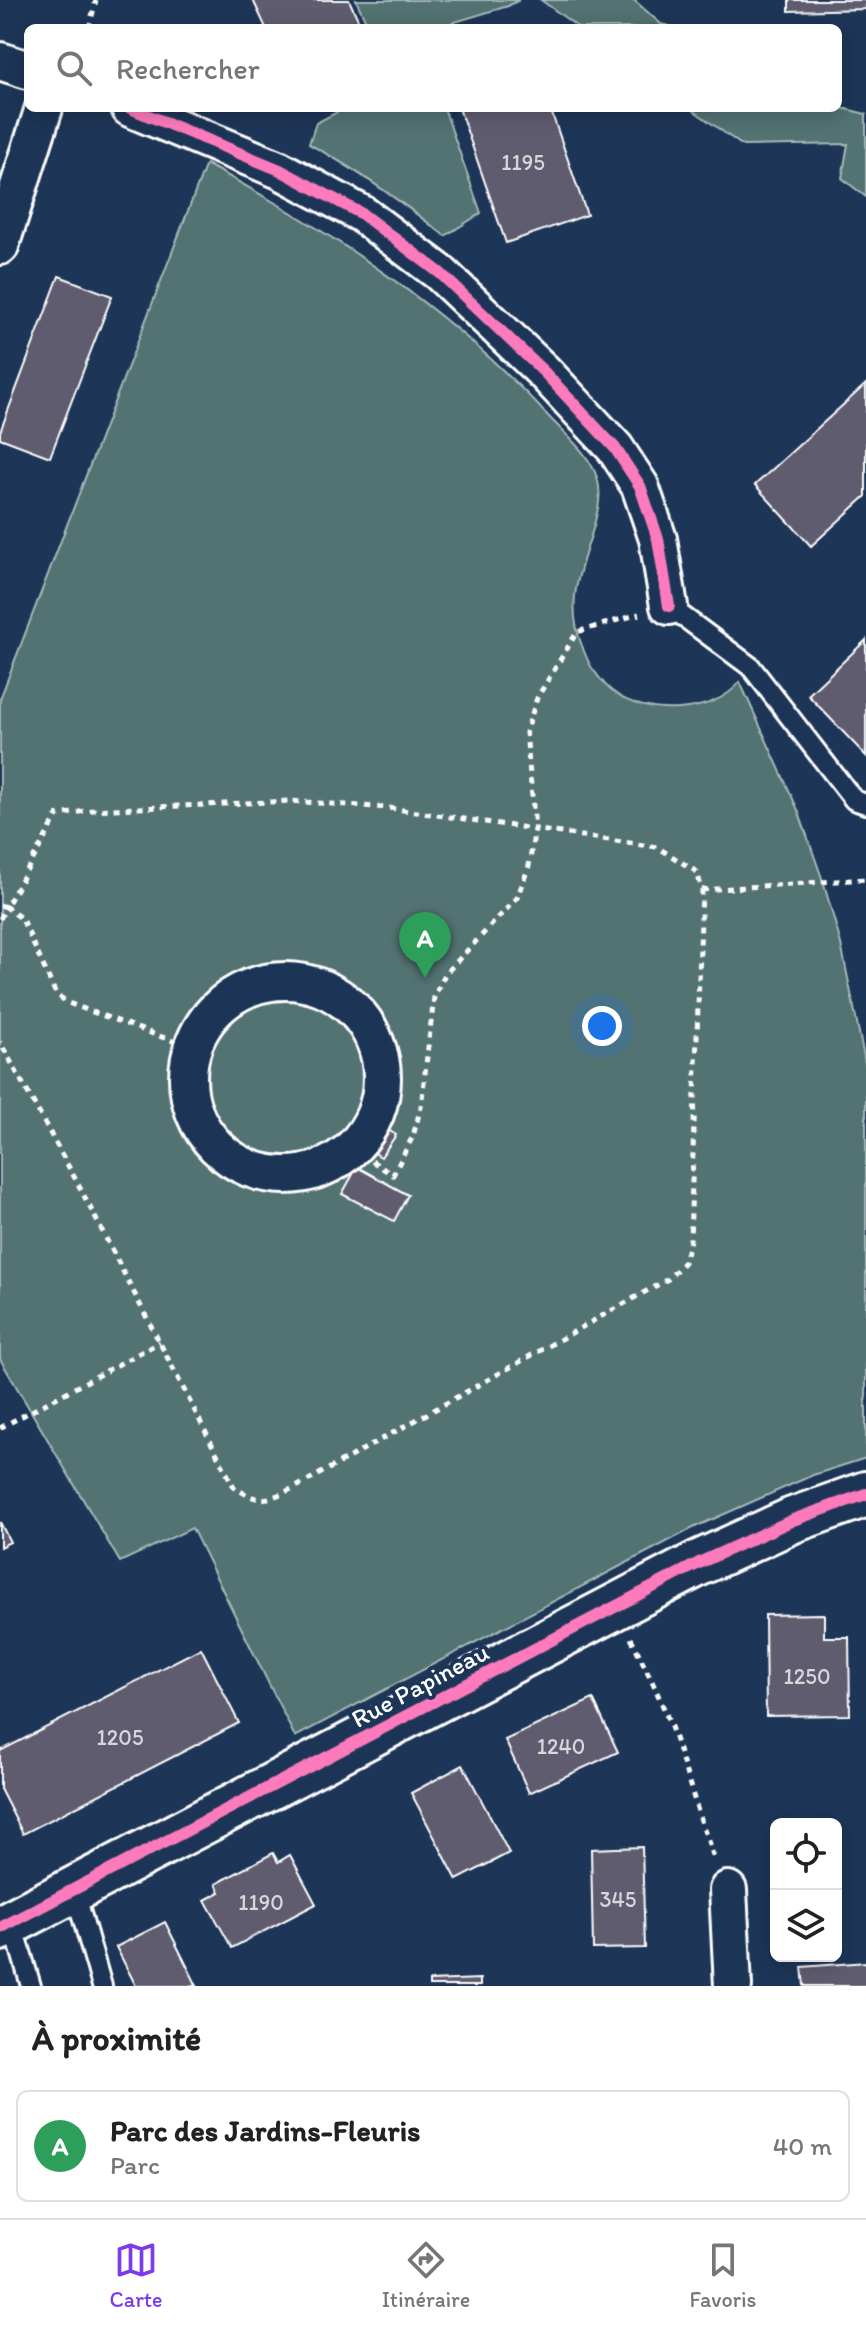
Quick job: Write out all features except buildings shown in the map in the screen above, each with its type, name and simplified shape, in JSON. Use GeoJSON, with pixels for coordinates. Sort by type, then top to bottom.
{"type":"FeatureCollection","features":[{"type":"Feature","properties":{"kind":"street"},"geometry":{"type":"LineString","coordinates":[[0,61],[24,69]]}},
{"type":"Feature","properties":{"kind":"street"},"geometry":{"type":"LineString","coordinates":[[0,246],[43,112]]}},
{"type":"Feature","properties":{"kind":"street"},"geometry":{"type":"LineString","coordinates":[[140,112],[280,170],[362,214],[440,273],[545,373],[615,448],[640,486],[658,539],[669,606]]}},
{"type":"Feature","properties":{"kind":"street"},"geometry":{"type":"LineString","coordinates":[[287,981],[308,984],[345,1002],[365,1025],[378,1053],[382,1073],[381,1094],[365,1132],[352,1148],[328,1165],[295,1174],[275,1175],[239,1163],[209,1139],[198,1123],[188,1086],[192,1048],[213,1012],[247,988],[287,981]]}},
{"type":"Feature","properties":{"kind":"street","name":"Rue Papineau"},"geometry":{"type":"LineString","coordinates":[[6,1924],[749,1539],[866,1494]]}},
{"type":"Feature","properties":{"kind":"street"},"geometry":{"type":"LineString","coordinates":[[728,1890],[733,1986]]}},
{"type":"Feature","properties":{"kind":"lane"},"geometry":{"type":"LineString","coordinates":[[669,606],[751,667],[854,800],[866,804]]}},
{"type":"Feature","properties":{"kind":"lane"},"geometry":{"type":"LineString","coordinates":[[74,1889],[102,1986]]}},
{"type":"Feature","properties":{"kind":"lane"},"geometry":{"type":"LineString","coordinates":[[6,1924],[31,1986]]}},
{"type":"Feature","properties":{"kind":"path"},"geometry":{"type":"LineString","coordinates":[[90,24],[96,0]]}},
{"type":"Feature","properties":{"kind":"path"},"geometry":{"type":"LineString","coordinates":[[352,1148],[393,1175],[413,1136],[421,1107],[434,997],[445,974],[517,898],[529,866],[535,828],[526,732],[537,698],[557,661],[577,632],[669,606]]}},
{"type":"Feature","properties":{"kind":"path"},"geometry":{"type":"LineString","coordinates":[[0,919],[3,906],[58,815],[93,810],[290,801],[389,808],[657,847],[697,872],[702,890],[690,1240],[684,1262],[668,1279],[298,1486],[269,1499],[251,1499],[234,1487],[77,1182],[0,1042]]}},
{"type":"Feature","properties":{"kind":"path"},"geometry":{"type":"LineString","coordinates":[[702,890],[866,879]]}},
{"type":"Feature","properties":{"kind":"path"},"geometry":{"type":"LineString","coordinates":[[3,906],[22,919],[56,994],[68,1003],[192,1048]]}},
{"type":"Feature","properties":{"kind":"path"},"geometry":{"type":"LineString","coordinates":[[0,1428],[160,1342]]}},
{"type":"Feature","properties":{"kind":"path"},"geometry":{"type":"LineString","coordinates":[[609,1611],[631,1637],[653,1683],[675,1739],[701,1824],[728,1890]]}},
{"type":"Feature","properties":{"kind":"green space"},"geometry":{"type":"Polygon","coordinates":[[[356,0],[519,0],[448,24],[367,24],[356,0]]]}},
{"type":"Feature","properties":{"kind":"green space"},"geometry":{"type":"Polygon","coordinates":[[[541,0],[634,0],[661,24],[574,24],[541,0]]]}},
{"type":"Feature","properties":{"kind":"green space"},"geometry":{"type":"Polygon","coordinates":[[[842,108],[866,114],[866,197],[842,178],[848,144],[743,146],[696,112],[842,112],[842,108]]]}},
{"type":"Feature","properties":{"kind":"green space"},"geometry":{"type":"Polygon","coordinates":[[[337,112],[445,112],[481,213],[445,236],[379,187],[309,144],[316,123],[337,112]]]}},
{"type":"Feature","properties":{"kind":"green space"},"geometry":{"type":"Polygon","coordinates":[[[206,164],[300,217],[432,309],[513,380],[585,455],[595,472],[599,493],[575,601],[577,630],[588,661],[612,691],[642,706],[660,709],[679,709],[714,701],[740,682],[798,810],[823,881],[841,944],[866,1067],[866,1458],[813,1475],[695,1527],[295,1737],[192,1528],[120,1562],[0,1359],[0,699],[206,164]]]}},
{"type":"Feature","properties":{"kind":"cycle path"},"geometry":{"type":"LineString","coordinates":[[140,112],[280,170],[362,214],[440,273],[545,373],[615,448],[640,486],[658,539],[669,606]]}},
{"type":"Feature","properties":{"kind":"cycle path"},"geometry":{"type":"LineString","coordinates":[[0,1928],[699,1563],[793,1520],[866,1494]]}},
{"type":"Feature","properties":{"kind":"place","name":"Parc des Jardins-Fleuris"},"geometry":{"type":"Point","coordinates":[425,978]}}]}
